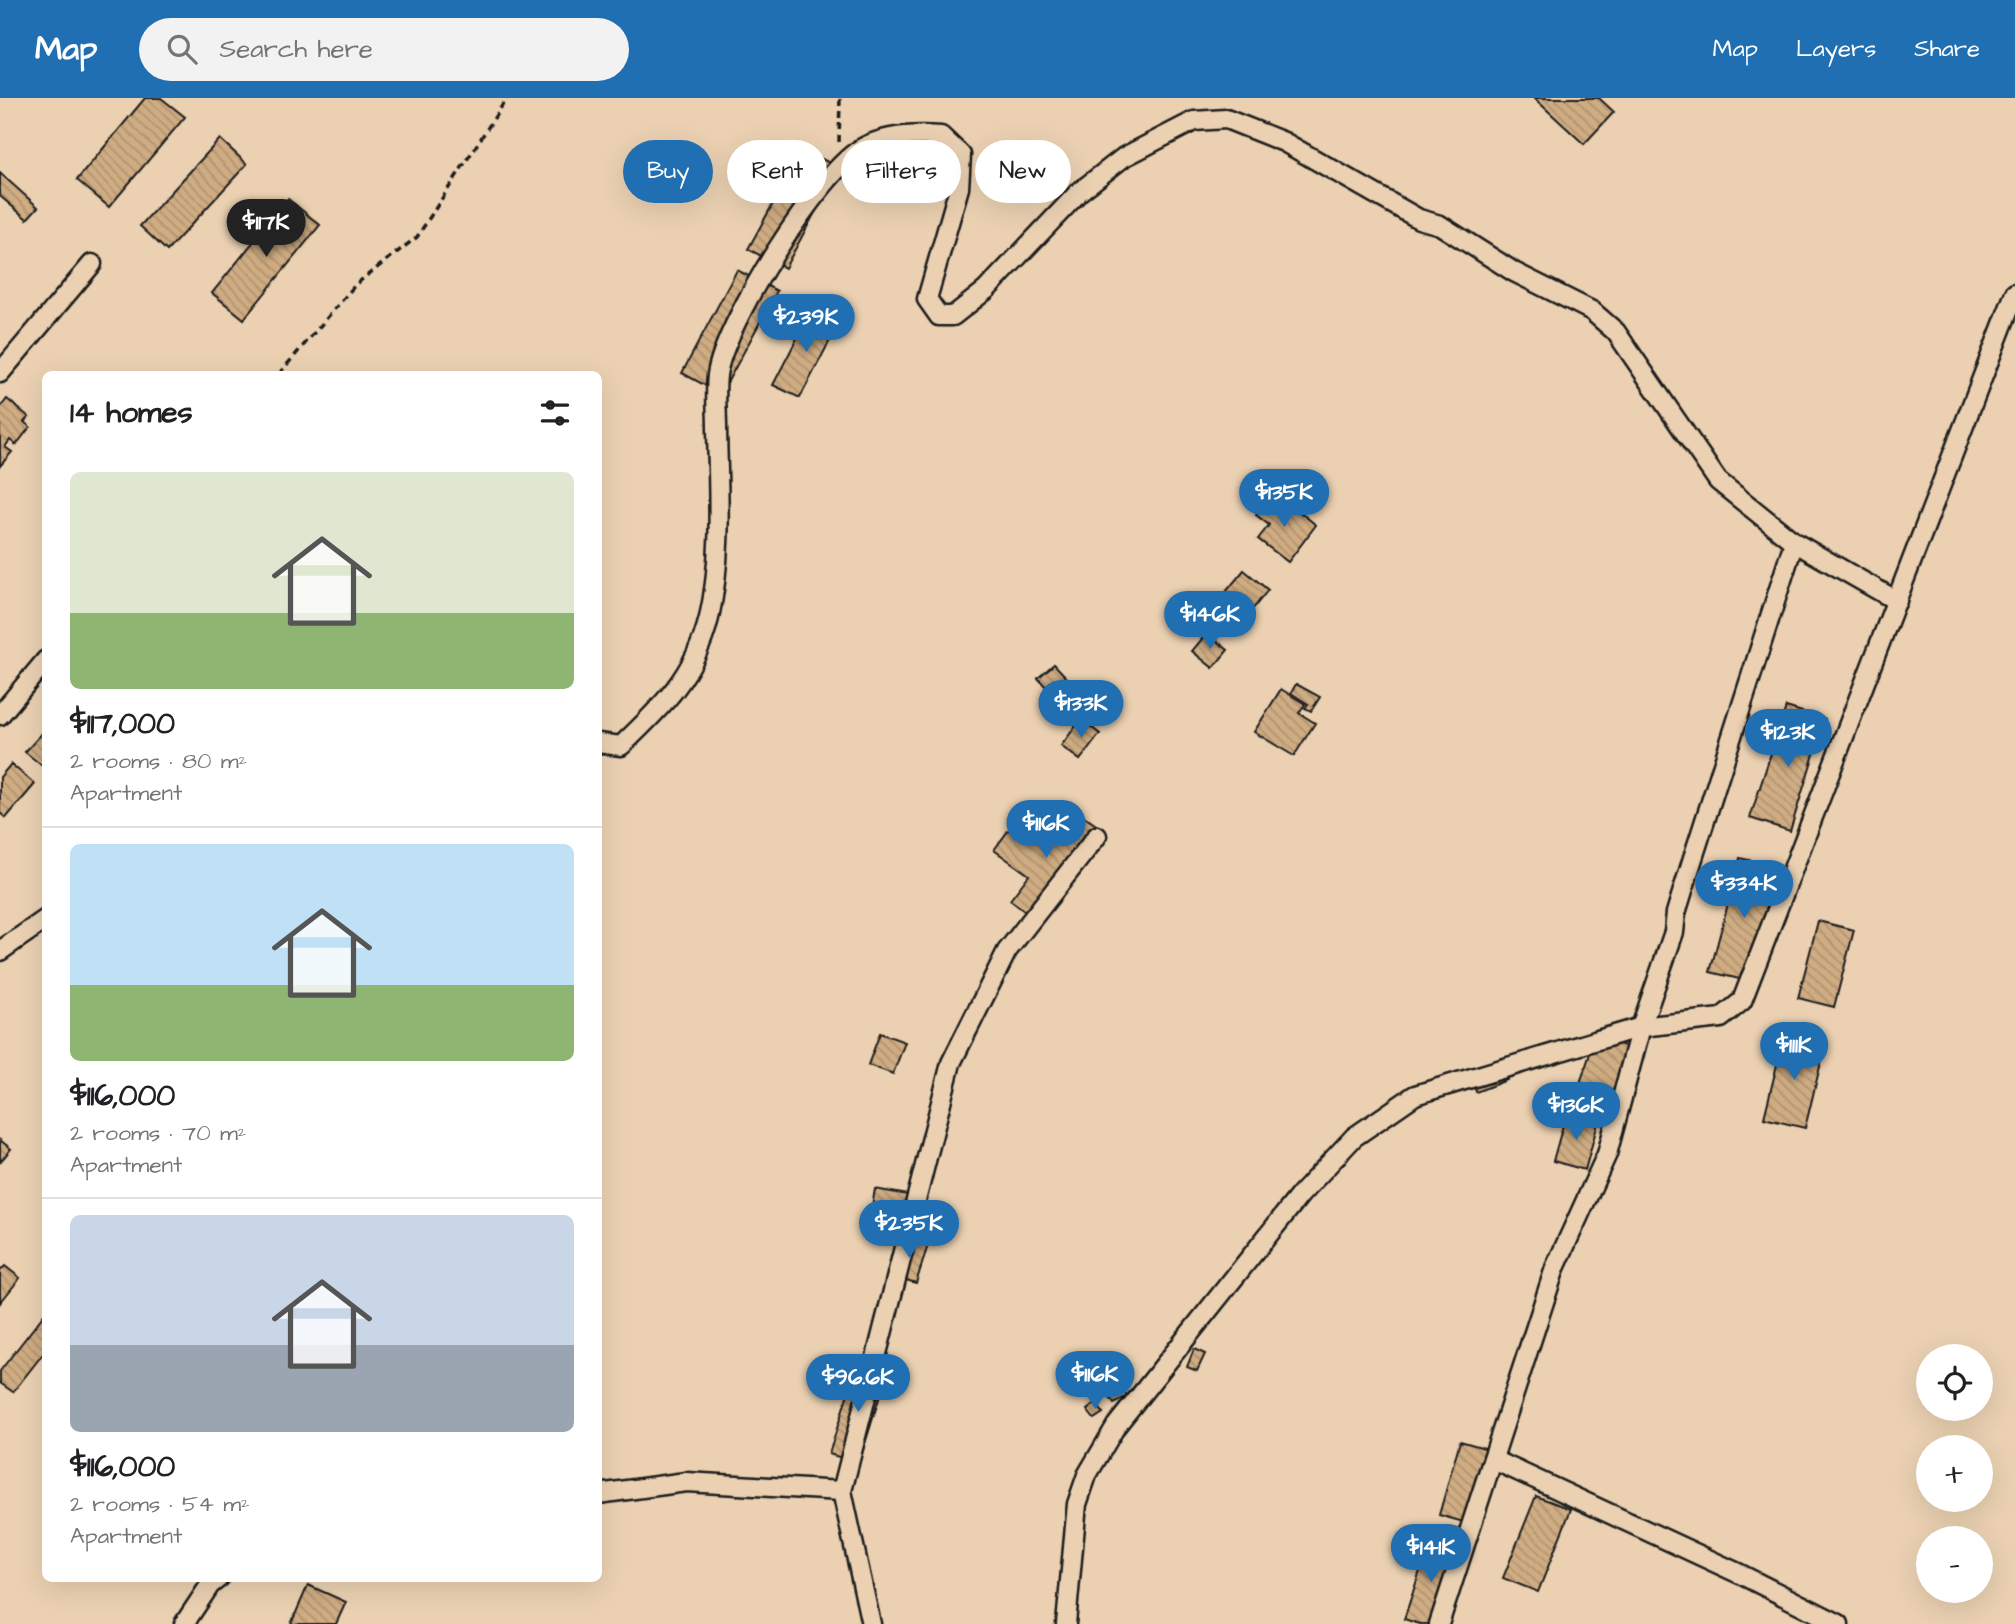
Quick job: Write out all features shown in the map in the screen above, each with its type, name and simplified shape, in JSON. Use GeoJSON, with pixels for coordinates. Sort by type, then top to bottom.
{"type":"FeatureCollection","features":[{"type":"Feature","properties":{"kind":"street"},"geometry":{"type":"LineString","coordinates":[[955,203],[928,299],[939,316],[953,316],[986,290],[1088,185],[1125,157],[1194,121],[1226,119],[1284,142],[1419,219],[1440,225],[1514,272],[1592,311],[1616,332],[1718,481],[1794,542],[1897,601]]}},
{"type":"Feature","properties":{"kind":"street"},"geometry":{"type":"LineString","coordinates":[[888,140],[909,134],[941,136],[945,140]]}},
{"type":"Feature","properties":{"kind":"street"},"geometry":{"type":"LineString","coordinates":[[602,744],[621,747],[676,692],[698,650],[709,617],[718,536],[717,374],[729,335],[754,287],[832,172],[841,165]]}},
{"type":"Feature","properties":{"kind":"street"},"geometry":{"type":"LineString","coordinates":[[0,373],[92,264]]}},
{"type":"Feature","properties":{"kind":"street"},"geometry":{"type":"LineString","coordinates":[[1066,1624],[1077,1504],[1087,1475],[1116,1426],[1300,1195],[1354,1137],[1415,1095],[1641,1027],[1721,1018],[1742,1001],[2015,293]]}},
{"type":"Feature","properties":{"kind":"street"},"geometry":{"type":"LineString","coordinates":[[1439,1624],[1555,1268],[1607,1154],[1641,1027],[1674,932],[1676,913],[1794,542]]}},
{"type":"Feature","properties":{"kind":"street"},"geometry":{"type":"LineString","coordinates":[[0,715],[42,665]]}},
{"type":"Feature","properties":{"kind":"street"},"geometry":{"type":"LineString","coordinates":[[871,1624],[842,1491],[951,1063],[1007,951],[1097,836]]}},
{"type":"Feature","properties":{"kind":"street"},"geometry":{"type":"LineString","coordinates":[[0,950],[42,922]]}},
{"type":"Feature","properties":{"kind":"street"},"geometry":{"type":"LineString","coordinates":[[1494,1460],[1740,1574],[1839,1624]]}},
{"type":"Feature","properties":{"kind":"street"},"geometry":{"type":"LineString","coordinates":[[602,1493],[685,1482],[842,1491]]}},
{"type":"Feature","properties":{"kind":"street"},"geometry":{"type":"LineString","coordinates":[[184,1624],[214,1582]]}},
{"type":"Feature","properties":{"kind":"path"},"geometry":{"type":"LineString","coordinates":[[282,371],[356,284],[417,237],[507,98]]}},
{"type":"Feature","properties":{"kind":"path"},"geometry":{"type":"LineString","coordinates":[[840,98],[841,165]]}},
{"type":"Feature","properties":{"kind":"building"},"geometry":{"type":"Polygon","coordinates":[[[145,98],[161,98],[185,117],[109,207],[77,180],[145,98]]]}},
{"type":"Feature","properties":{"kind":"building"},"geometry":{"type":"Polygon","coordinates":[[[1534,98],[1599,98],[1614,112],[1584,144],[1534,98]]]}},
{"type":"Feature","properties":{"kind":"building"},"geometry":{"type":"Polygon","coordinates":[[[220,139],[247,164],[167,251],[140,226],[220,139]]]}},
{"type":"Feature","properties":{"kind":"building"},"geometry":{"type":"Polygon","coordinates":[[[827,162],[839,168],[827,190],[827,162]]]}},
{"type":"Feature","properties":{"kind":"building"},"geometry":{"type":"Polygon","coordinates":[[[0,173],[38,207],[27,219],[0,196],[0,173]]]}},
{"type":"Feature","properties":{"kind":"building"},"geometry":{"type":"Polygon","coordinates":[[[288,199],[320,225],[244,319],[212,293],[288,199]]]}},
{"type":"Feature","properties":{"kind":"building"},"geometry":{"type":"Polygon","coordinates":[[[773,203],[820,203],[785,268],[748,249],[773,203]]]}},
{"type":"Feature","properties":{"kind":"building"},"geometry":{"type":"Polygon","coordinates":[[[737,270],[777,291],[721,394],[682,373],[737,270]]]}},
{"type":"Feature","properties":{"kind":"building"},"geometry":{"type":"Polygon","coordinates":[[[812,309],[839,323],[800,398],[773,385],[812,309]]]}},
{"type":"Feature","properties":{"kind":"building"},"geometry":{"type":"Polygon","coordinates":[[[7,399],[29,417],[24,422],[30,427],[16,445],[10,440],[5,447],[12,452],[0,466],[0,408],[7,399]]]}},
{"type":"Feature","properties":{"kind":"building"},"geometry":{"type":"Polygon","coordinates":[[[1267,500],[1280,511],[1287,502],[1316,525],[1288,562],[1258,539],[1269,525],[1256,515],[1267,500]]]}},
{"type":"Feature","properties":{"kind":"building"},"geometry":{"type":"Polygon","coordinates":[[[1244,570],[1268,590],[1240,625],[1215,605],[1244,570]]]}},
{"type":"Feature","properties":{"kind":"building"},"geometry":{"type":"Polygon","coordinates":[[[1207,633],[1228,650],[1213,668],[1192,651],[1207,633]]]}},
{"type":"Feature","properties":{"kind":"building"},"geometry":{"type":"Polygon","coordinates":[[[1054,664],[1081,693],[1065,708],[1038,678],[1054,664]]]}},
{"type":"Feature","properties":{"kind":"building"},"geometry":{"type":"Polygon","coordinates":[[[1296,684],[1320,697],[1311,711],[1305,708],[1308,704],[1291,693],[1296,684]]]}},
{"type":"Feature","properties":{"kind":"building"},"geometry":{"type":"Polygon","coordinates":[[[1281,689],[1305,704],[1299,713],[1315,723],[1294,756],[1254,732],[1281,689]]]}},
{"type":"Feature","properties":{"kind":"building"},"geometry":{"type":"Polygon","coordinates":[[[1786,707],[1825,719],[1790,831],[1750,818],[1786,707]]]}},
{"type":"Feature","properties":{"kind":"building"},"geometry":{"type":"Polygon","coordinates":[[[1081,719],[1100,734],[1080,760],[1061,746],[1081,719]]]}},
{"type":"Feature","properties":{"kind":"building"},"geometry":{"type":"Polygon","coordinates":[[[42,733],[42,766],[25,752],[42,733]]]}},
{"type":"Feature","properties":{"kind":"building"},"geometry":{"type":"Polygon","coordinates":[[[11,764],[35,784],[6,818],[0,813],[0,777],[11,764]]]}},
{"type":"Feature","properties":{"kind":"building"},"geometry":{"type":"Polygon","coordinates":[[[1076,811],[1102,829],[1036,920],[1010,900],[1029,875],[994,850],[1016,820],[1050,845],[1076,811]]]}},
{"type":"Feature","properties":{"kind":"building"},"geometry":{"type":"Polygon","coordinates":[[[1740,858],[1777,867],[1748,981],[1710,972],[1740,858]]]}},
{"type":"Feature","properties":{"kind":"building"},"geometry":{"type":"Polygon","coordinates":[[[1818,921],[1854,930],[1834,1007],[1798,998],[1818,921]]]}},
{"type":"Feature","properties":{"kind":"building"},"geometry":{"type":"Polygon","coordinates":[[[880,1033],[905,1042],[893,1074],[868,1065],[880,1033]]]}},
{"type":"Feature","properties":{"kind":"building"},"geometry":{"type":"Polygon","coordinates":[[[1596,1036],[1628,1047],[1611,1096],[1579,1086],[1596,1036]]]}},
{"type":"Feature","properties":{"kind":"building"},"geometry":{"type":"Polygon","coordinates":[[[1784,1036],[1825,1046],[1805,1128],[1764,1118],[1784,1036]]]}},
{"type":"Feature","properties":{"kind":"building"},"geometry":{"type":"Polygon","coordinates":[[[1500,1063],[1507,1080],[1476,1092],[1470,1075],[1500,1063]]]}},
{"type":"Feature","properties":{"kind":"building"},"geometry":{"type":"Polygon","coordinates":[[[1566,1114],[1598,1123],[1585,1170],[1553,1161],[1566,1114]]]}},
{"type":"Feature","properties":{"kind":"building"},"geometry":{"type":"Polygon","coordinates":[[[0,1140],[11,1149],[0,1162],[0,1140]]]}},
{"type":"Feature","properties":{"kind":"building"},"geometry":{"type":"Polygon","coordinates":[[[875,1189],[908,1195],[905,1212],[872,1207],[875,1189]]]}},
{"type":"Feature","properties":{"kind":"building"},"geometry":{"type":"Polygon","coordinates":[[[901,1237],[928,1245],[916,1283],[889,1275],[901,1237]]]}},
{"type":"Feature","properties":{"kind":"building"},"geometry":{"type":"Polygon","coordinates":[[[5,1266],[20,1278],[0,1303],[0,1271],[5,1266]]]}},
{"type":"Feature","properties":{"kind":"building"},"geometry":{"type":"Polygon","coordinates":[[[42,1317],[42,1355],[13,1392],[0,1383],[0,1371],[42,1317]]]}},
{"type":"Feature","properties":{"kind":"building"},"geometry":{"type":"Polygon","coordinates":[[[1194,1349],[1205,1354],[1197,1371],[1187,1367],[1194,1349]]]}},
{"type":"Feature","properties":{"kind":"building"},"geometry":{"type":"Polygon","coordinates":[[[857,1364],[887,1373],[859,1463],[829,1454],[857,1364]]]}},
{"type":"Feature","properties":{"kind":"building"},"geometry":{"type":"Polygon","coordinates":[[[1119,1383],[1127,1396],[1114,1404],[1106,1392],[1119,1383]]]}},
{"type":"Feature","properties":{"kind":"building"},"geometry":{"type":"Polygon","coordinates":[[[1096,1403],[1103,1413],[1094,1419],[1087,1410],[1096,1403]]]}},
{"type":"Feature","properties":{"kind":"building"},"geometry":{"type":"Polygon","coordinates":[[[1460,1441],[1488,1449],[1467,1523],[1439,1515],[1460,1441]]]}},
{"type":"Feature","properties":{"kind":"building"},"geometry":{"type":"Polygon","coordinates":[[[1536,1496],[1571,1509],[1538,1592],[1503,1578],[1536,1496]]]}},
{"type":"Feature","properties":{"kind":"building"},"geometry":{"type":"Polygon","coordinates":[[[1430,1541],[1458,1550],[1433,1624],[1420,1624],[1404,1619],[1430,1541]]]}},
{"type":"Feature","properties":{"kind":"building"},"geometry":{"type":"Polygon","coordinates":[[[308,1585],[346,1602],[336,1624],[291,1624],[308,1585]]]}}]}
